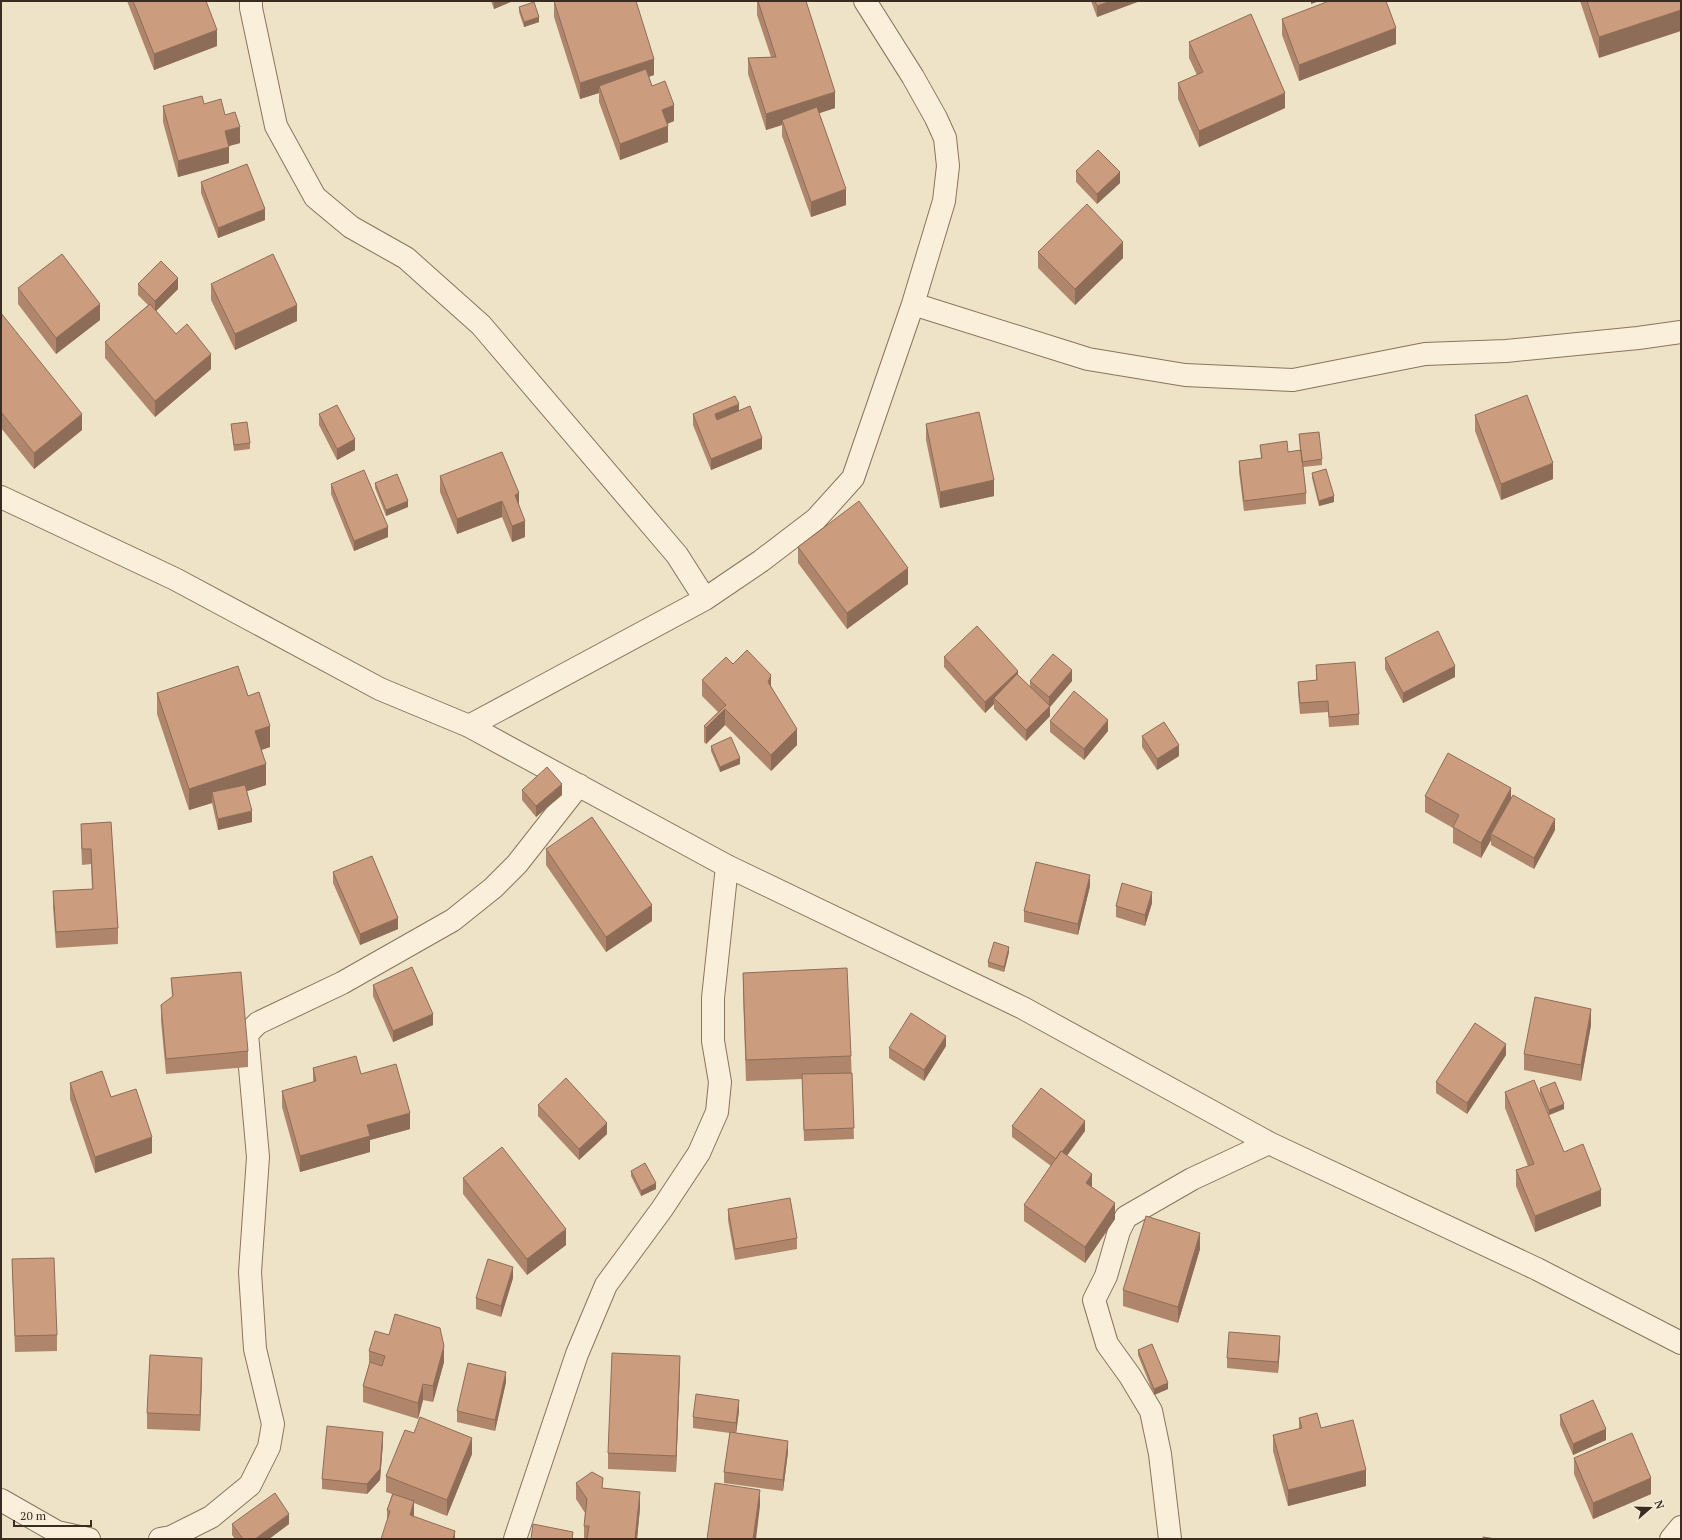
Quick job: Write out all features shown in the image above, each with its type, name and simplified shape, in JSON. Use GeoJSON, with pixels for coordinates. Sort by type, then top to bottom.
{"type":"FeatureCollection","features":[{"type":"Feature","properties":{"kind":"street"},"geometry":{"type":"LineString","coordinates":[[251,1],[251,8],[276,126],[315,197],[351,227],[406,258],[481,324],[677,555],[705,599]]}},
{"type":"Feature","properties":{"kind":"street"},"geometry":{"type":"LineString","coordinates":[[469,726],[705,599],[761,561],[816,519],[852,478],[913,304],[944,202],[948,166],[945,138],[936,118],[913,77],[865,1]]}},
{"type":"Feature","properties":{"kind":"street"},"geometry":{"type":"LineString","coordinates":[[913,304],[1088,358],[1185,375],[1294,380],[1425,354],[1506,351],[1638,338],[1681,332]]}},
{"type":"Feature","properties":{"kind":"street"},"geometry":{"type":"LineString","coordinates":[[1,497],[175,579],[380,689],[469,726],[727,866],[1023,1008],[1269,1143],[1537,1269],[1681,1343]]}},
{"type":"Feature","properties":{"kind":"street"},"geometry":{"type":"LineString","coordinates":[[167,1538],[211,1518],[250,1485],[269,1447],[273,1424],[255,1349],[250,1272],[258,1157],[247,1034],[258,1022],[342,983],[453,920],[493,888],[517,864],[579,786]]}},
{"type":"Feature","properties":{"kind":"street"},"geometry":{"type":"LineString","coordinates":[[514,1539],[577,1354],[606,1285],[662,1209],[699,1153],[717,1112],[720,1082],[713,1042],[713,998],[727,866]]}},
{"type":"Feature","properties":{"kind":"street"},"geometry":{"type":"LineString","coordinates":[[1170,1539],[1160,1454],[1151,1411],[1130,1376],[1108,1344],[1094,1300],[1106,1276],[1119,1231],[1126,1217],[1192,1179],[1269,1143]]}},
{"type":"Feature","properties":{"kind":"street"},"geometry":{"type":"LineString","coordinates":[[1,1500],[57,1532],[89,1539]]}},
{"type":"Feature","properties":{"kind":"street"},"geometry":{"type":"LineString","coordinates":[[1671,1539],[1681,1527]]}},
{"type":"Feature","properties":{"kind":"building"},"geometry":{"type":"Polygon","coordinates":[[[133,1],[206,1],[217,30],[154,54],[133,1]]]}},
{"type":"Feature","properties":{"kind":"building"},"geometry":{"type":"Polygon","coordinates":[[[554,1],[636,1],[654,59],[580,83],[554,1]]]}},
{"type":"Feature","properties":{"kind":"building"},"geometry":{"type":"Polygon","coordinates":[[[758,1],[806,1],[835,92],[766,114],[748,58],[776,57],[758,1]]]}},
{"type":"Feature","properties":{"kind":"building"},"geometry":{"type":"Polygon","coordinates":[[[1095,1],[1111,1],[1097,6],[1095,1]]]}},
{"type":"Feature","properties":{"kind":"building"},"geometry":{"type":"Polygon","coordinates":[[[1329,1],[1386,1],[1396,28],[1299,65],[1282,19],[1329,1]]]}},
{"type":"Feature","properties":{"kind":"building"},"geometry":{"type":"Polygon","coordinates":[[[1587,1],[1681,1],[1681,10],[1599,37],[1587,1]]]}},
{"type":"Feature","properties":{"kind":"building"},"geometry":{"type":"Polygon","coordinates":[[[534,2],[539,17],[524,22],[519,7],[534,2]]]}},
{"type":"Feature","properties":{"kind":"building"},"geometry":{"type":"Polygon","coordinates":[[[1251,14],[1285,93],[1199,131],[1178,83],[1203,72],[1189,42],[1251,14]]]}},
{"type":"Feature","properties":{"kind":"building"},"geometry":{"type":"Polygon","coordinates":[[[646,69],[652,86],[665,81],[674,105],[662,110],[668,126],[620,144],[599,86],[646,69]]]}},
{"type":"Feature","properties":{"kind":"building"},"geometry":{"type":"Polygon","coordinates":[[[202,96],[204,104],[221,99],[225,115],[235,112],[240,127],[225,131],[229,147],[178,161],[163,106],[202,96]]]}},
{"type":"Feature","properties":{"kind":"building"},"geometry":{"type":"Polygon","coordinates":[[[817,107],[846,189],[811,202],[782,120],[817,107]]]}},
{"type":"Feature","properties":{"kind":"building"},"geometry":{"type":"Polygon","coordinates":[[[1098,150],[1120,172],[1097,194],[1076,171],[1098,150]]]}},
{"type":"Feature","properties":{"kind":"building"},"geometry":{"type":"Polygon","coordinates":[[[247,164],[265,209],[218,228],[201,182],[247,164]]]}},
{"type":"Feature","properties":{"kind":"building"},"geometry":{"type":"Polygon","coordinates":[[[1087,204],[1123,242],[1075,289],[1038,252],[1087,204]]]}},
{"type":"Feature","properties":{"kind":"building"},"geometry":{"type":"Polygon","coordinates":[[[62,254],[100,304],[56,338],[18,288],[62,254]]]}},
{"type":"Feature","properties":{"kind":"building"},"geometry":{"type":"Polygon","coordinates":[[[273,254],[297,305],[235,334],[211,284],[273,254]]]}},
{"type":"Feature","properties":{"kind":"building"},"geometry":{"type":"Polygon","coordinates":[[[161,261],[178,278],[155,301],[138,284],[161,261]]]}},
{"type":"Feature","properties":{"kind":"building"},"geometry":{"type":"Polygon","coordinates":[[[150,304],[176,334],[187,324],[211,354],[155,401],[105,342],[150,304]]]}},
{"type":"Feature","properties":{"kind":"building"},"geometry":{"type":"Polygon","coordinates":[[[1,313],[82,414],[34,453],[1,412],[1,313]]]}},
{"type":"Feature","properties":{"kind":"building"},"geometry":{"type":"Polygon","coordinates":[[[1527,395],[1553,463],[1501,484],[1475,415],[1527,395]]]}},
{"type":"Feature","properties":{"kind":"building"},"geometry":{"type":"Polygon","coordinates":[[[735,396],[739,404],[715,414],[717,420],[750,406],[762,438],[711,459],[693,414],[735,396]]]}},
{"type":"Feature","properties":{"kind":"building"},"geometry":{"type":"Polygon","coordinates":[[[337,405],[355,439],[337,449],[319,414],[337,405]]]}},
{"type":"Feature","properties":{"kind":"building"},"geometry":{"type":"Polygon","coordinates":[[[979,412],[994,480],[940,492],[926,424],[979,412]]]}},
{"type":"Feature","properties":{"kind":"building"},"geometry":{"type":"Polygon","coordinates":[[[247,422],[250,443],[234,445],[231,424],[247,422]]]}},
{"type":"Feature","properties":{"kind":"building"},"geometry":{"type":"Polygon","coordinates":[[[1319,432],[1322,459],[1302,462],[1299,434],[1319,432]]]}},
{"type":"Feature","properties":{"kind":"building"},"geometry":{"type":"Polygon","coordinates":[[[1287,441],[1288,452],[1301,450],[1306,493],[1244,501],[1239,461],[1262,458],[1260,445],[1287,441]]]}},
{"type":"Feature","properties":{"kind":"building"},"geometry":{"type":"Polygon","coordinates":[[[502,452],[519,493],[515,495],[525,521],[512,526],[502,501],[457,519],[440,476],[502,452]]]}},
{"type":"Feature","properties":{"kind":"building"},"geometry":{"type":"Polygon","coordinates":[[[1326,469],[1334,496],[1319,501],[1312,473],[1326,469]]]}},
{"type":"Feature","properties":{"kind":"building"},"geometry":{"type":"Polygon","coordinates":[[[364,470],[388,527],[354,541],[331,484],[364,470]]]}},
{"type":"Feature","properties":{"kind":"building"},"geometry":{"type":"Polygon","coordinates":[[[397,474],[408,501],[386,510],[375,483],[397,474]]]}},
{"type":"Feature","properties":{"kind":"building"},"geometry":{"type":"Polygon","coordinates":[[[859,501],[908,568],[847,613],[798,547],[859,501]]]}},
{"type":"Feature","properties":{"kind":"building"},"geometry":{"type":"Polygon","coordinates":[[[977,626],[1018,671],[985,702],[944,657],[977,626]]]}},
{"type":"Feature","properties":{"kind":"building"},"geometry":{"type":"Polygon","coordinates":[[[1438,631],[1455,666],[1403,693],[1385,658],[1438,631]]]}},
{"type":"Feature","properties":{"kind":"building"},"geometry":{"type":"Polygon","coordinates":[[[747,650],[771,675],[768,682],[797,729],[771,755],[725,709],[706,728],[704,726],[726,705],[702,680],[726,657],[733,664],[747,650]]]}},
{"type":"Feature","properties":{"kind":"building"},"geometry":{"type":"Polygon","coordinates":[[[1053,654],[1072,670],[1049,697],[1030,681],[1053,654]]]}},
{"type":"Feature","properties":{"kind":"building"},"geometry":{"type":"Polygon","coordinates":[[[1355,662],[1359,714],[1329,717],[1328,701],[1300,703],[1298,682],[1317,680],[1316,665],[1355,662]]]}},
{"type":"Feature","properties":{"kind":"building"},"geometry":{"type":"Polygon","coordinates":[[[238,666],[248,696],[259,692],[270,726],[255,731],[266,764],[189,789],[157,693],[238,666]]]}},
{"type":"Feature","properties":{"kind":"building"},"geometry":{"type":"Polygon","coordinates":[[[1017,674],[1050,706],[1026,730],[994,698],[1017,674]]]}},
{"type":"Feature","properties":{"kind":"building"},"geometry":{"type":"Polygon","coordinates":[[[1074,691],[1108,720],[1084,749],[1050,721],[1074,691]]]}},
{"type":"Feature","properties":{"kind":"building"},"geometry":{"type":"Polygon","coordinates":[[[1164,722],[1179,745],[1157,759],[1142,736],[1164,722]]]}},
{"type":"Feature","properties":{"kind":"building"},"geometry":{"type":"Polygon","coordinates":[[[731,737],[740,758],[720,767],[711,746],[731,737]]]}},
{"type":"Feature","properties":{"kind":"building"},"geometry":{"type":"Polygon","coordinates":[[[1448,753],[1511,788],[1481,843],[1453,827],[1459,815],[1425,796],[1448,753]]]}},
{"type":"Feature","properties":{"kind":"building"},"geometry":{"type":"Polygon","coordinates":[[[547,767],[562,784],[536,806],[522,790],[547,767]]]}},
{"type":"Feature","properties":{"kind":"building"},"geometry":{"type":"Polygon","coordinates":[[[245,785],[252,811],[218,819],[212,792],[245,785]]]}},
{"type":"Feature","properties":{"kind":"building"},"geometry":{"type":"Polygon","coordinates":[[[1513,795],[1555,819],[1534,858],[1491,834],[1513,795]]]}},
{"type":"Feature","properties":{"kind":"building"},"geometry":{"type":"Polygon","coordinates":[[[592,817],[652,905],[606,937],[546,849],[592,817]]]}},
{"type":"Feature","properties":{"kind":"building"},"geometry":{"type":"Polygon","coordinates":[[[111,822],[118,928],[56,932],[53,891],[93,889],[91,849],[82,849],[81,824],[111,822]]]}},
{"type":"Feature","properties":{"kind":"building"},"geometry":{"type":"Polygon","coordinates":[[[372,856],[398,918],[360,934],[333,872],[372,856]]]}},
{"type":"Feature","properties":{"kind":"building"},"geometry":{"type":"Polygon","coordinates":[[[1036,862],[1090,875],[1078,924],[1024,911],[1036,862]]]}},
{"type":"Feature","properties":{"kind":"building"},"geometry":{"type":"Polygon","coordinates":[[[1122,883],[1152,892],[1145,915],[1116,906],[1122,883]]]}},
{"type":"Feature","properties":{"kind":"building"},"geometry":{"type":"Polygon","coordinates":[[[994,942],[1009,947],[1004,967],[988,962],[994,942]]]}},
{"type":"Feature","properties":{"kind":"building"},"geometry":{"type":"Polygon","coordinates":[[[412,967],[433,1014],[393,1031],[373,985],[412,967]]]}},
{"type":"Feature","properties":{"kind":"building"},"geometry":{"type":"Polygon","coordinates":[[[847,968],[851,1056],[746,1060],[743,973],[847,968]]]}},
{"type":"Feature","properties":{"kind":"building"},"geometry":{"type":"Polygon","coordinates":[[[241,972],[248,1051],[166,1059],[161,1005],[173,996],[171,978],[241,972]]]}},
{"type":"Feature","properties":{"kind":"building"},"geometry":{"type":"Polygon","coordinates":[[[1535,997],[1591,1009],[1581,1065],[1524,1054],[1535,997]]]}},
{"type":"Feature","properties":{"kind":"building"},"geometry":{"type":"Polygon","coordinates":[[[911,1013],[946,1036],[924,1070],[889,1048],[911,1013]]]}},
{"type":"Feature","properties":{"kind":"building"},"geometry":{"type":"Polygon","coordinates":[[[1475,1023],[1506,1044],[1467,1103],[1436,1082],[1475,1023]]]}},
{"type":"Feature","properties":{"kind":"building"},"geometry":{"type":"Polygon","coordinates":[[[356,1056],[361,1074],[396,1064],[410,1113],[367,1125],[370,1136],[300,1156],[282,1091],[316,1081],[313,1068],[356,1056]]]}},
{"type":"Feature","properties":{"kind":"building"},"geometry":{"type":"Polygon","coordinates":[[[102,1071],[111,1097],[136,1089],[152,1137],[95,1157],[70,1083],[102,1071]]]}},
{"type":"Feature","properties":{"kind":"building"},"geometry":{"type":"Polygon","coordinates":[[[852,1073],[854,1128],[804,1130],[802,1074],[852,1073]]]}},
{"type":"Feature","properties":{"kind":"building"},"geometry":{"type":"Polygon","coordinates":[[[566,1078],[607,1123],[579,1149],[538,1105],[566,1078]]]}},
{"type":"Feature","properties":{"kind":"building"},"geometry":{"type":"Polygon","coordinates":[[[1534,1080],[1564,1152],[1583,1144],[1601,1190],[1535,1216],[1516,1170],[1534,1164],[1505,1092],[1534,1080]]]}},
{"type":"Feature","properties":{"kind":"building"},"geometry":{"type":"Polygon","coordinates":[[[1555,1082],[1564,1104],[1549,1110],[1540,1088],[1555,1082]]]}},
{"type":"Feature","properties":{"kind":"building"},"geometry":{"type":"Polygon","coordinates":[[[1041,1088],[1085,1121],[1056,1159],[1012,1126],[1041,1088]]]}},
{"type":"Feature","properties":{"kind":"building"},"geometry":{"type":"Polygon","coordinates":[[[502,1147],[566,1229],[527,1259],[463,1178],[502,1147]]]}},
{"type":"Feature","properties":{"kind":"building"},"geometry":{"type":"Polygon","coordinates":[[[1061,1151],[1092,1174],[1086,1183],[1115,1203],[1085,1247],[1024,1205],[1061,1151]]]}},
{"type":"Feature","properties":{"kind":"building"},"geometry":{"type":"Polygon","coordinates":[[[645,1163],[656,1183],[641,1191],[631,1171],[645,1163]]]}},
{"type":"Feature","properties":{"kind":"building"},"geometry":{"type":"Polygon","coordinates":[[[790,1198],[797,1238],[735,1249],[728,1209],[790,1198]]]}},
{"type":"Feature","properties":{"kind":"building"},"geometry":{"type":"Polygon","coordinates":[[[1146,1216],[1200,1233],[1178,1307],[1123,1290],[1146,1216]]]}},
{"type":"Feature","properties":{"kind":"building"},"geometry":{"type":"Polygon","coordinates":[[[54,1258],[57,1335],[15,1336],[12,1259],[54,1258]]]}},
{"type":"Feature","properties":{"kind":"building"},"geometry":{"type":"Polygon","coordinates":[[[488,1259],[513,1267],[501,1306],[476,1298],[488,1259]]]}},
{"type":"Feature","properties":{"kind":"building"},"geometry":{"type":"Polygon","coordinates":[[[395,1314],[440,1328],[444,1346],[433,1386],[423,1384],[418,1403],[363,1386],[370,1362],[382,1366],[385,1356],[369,1351],[375,1331],[389,1335],[395,1314]]]}},
{"type":"Feature","properties":{"kind":"building"},"geometry":{"type":"Polygon","coordinates":[[[1229,1332],[1280,1336],[1278,1362],[1227,1358],[1229,1332]]]}},
{"type":"Feature","properties":{"kind":"building"},"geometry":{"type":"Polygon","coordinates":[[[1152,1344],[1168,1383],[1154,1389],[1138,1350],[1152,1344]]]}},
{"type":"Feature","properties":{"kind":"building"},"geometry":{"type":"Polygon","coordinates":[[[612,1353],[680,1356],[676,1456],[608,1453],[612,1353]]]}},
{"type":"Feature","properties":{"kind":"building"},"geometry":{"type":"Polygon","coordinates":[[[150,1355],[202,1358],[200,1415],[147,1413],[150,1355]]]}},
{"type":"Feature","properties":{"kind":"building"},"geometry":{"type":"Polygon","coordinates":[[[468,1363],[506,1372],[495,1420],[457,1411],[468,1363]]]}},
{"type":"Feature","properties":{"kind":"building"},"geometry":{"type":"Polygon","coordinates":[[[696,1394],[739,1400],[736,1423],[693,1417],[696,1394]]]}},
{"type":"Feature","properties":{"kind":"building"},"geometry":{"type":"Polygon","coordinates":[[[1593,1400],[1606,1429],[1573,1444],[1560,1415],[1593,1400]]]}},
{"type":"Feature","properties":{"kind":"building"},"geometry":{"type":"Polygon","coordinates":[[[1317,1413],[1321,1428],[1353,1420],[1366,1470],[1288,1490],[1273,1435],[1302,1428],[1299,1418],[1317,1413]]]}},
{"type":"Feature","properties":{"kind":"building"},"geometry":{"type":"Polygon","coordinates":[[[420,1417],[472,1438],[447,1500],[386,1476],[405,1430],[414,1433],[420,1417]]]}},
{"type":"Feature","properties":{"kind":"building"},"geometry":{"type":"Polygon","coordinates":[[[327,1426],[383,1432],[380,1469],[367,1484],[322,1479],[327,1426]]]}},
{"type":"Feature","properties":{"kind":"building"},"geometry":{"type":"Polygon","coordinates":[[[730,1432],[788,1441],[783,1480],[724,1472],[730,1432]]]}},
{"type":"Feature","properties":{"kind":"building"},"geometry":{"type":"Polygon","coordinates":[[[1632,1433],[1651,1478],[1593,1503],[1574,1458],[1632,1433]]]}},
{"type":"Feature","properties":{"kind":"building"},"geometry":{"type":"Polygon","coordinates":[[[592,1472],[603,1478],[602,1488],[640,1492],[635,1539],[587,1539],[589,1526],[584,1526],[587,1499],[576,1483],[592,1472]]]}},
{"type":"Feature","properties":{"kind":"building"},"geometry":{"type":"Polygon","coordinates":[[[715,1483],[760,1490],[753,1539],[707,1539],[715,1483]]]}},
{"type":"Feature","properties":{"kind":"building"},"geometry":{"type":"Polygon","coordinates":[[[275,1493],[289,1514],[255,1539],[243,1539],[232,1524],[275,1493]]]}},
{"type":"Feature","properties":{"kind":"building"},"geometry":{"type":"Polygon","coordinates":[[[393,1494],[414,1501],[410,1515],[455,1531],[453,1539],[381,1539],[390,1511],[387,1510],[393,1494]]]}},
{"type":"Feature","properties":{"kind":"building"},"geometry":{"type":"Polygon","coordinates":[[[533,1524],[573,1532],[572,1539],[531,1539],[533,1524]]]}},
{"type":"Feature","properties":{"kind":"building"},"geometry":{"type":"Polygon","coordinates":[[[1483,1537],[1496,1539],[1483,1539],[1483,1537]]]}}]}
